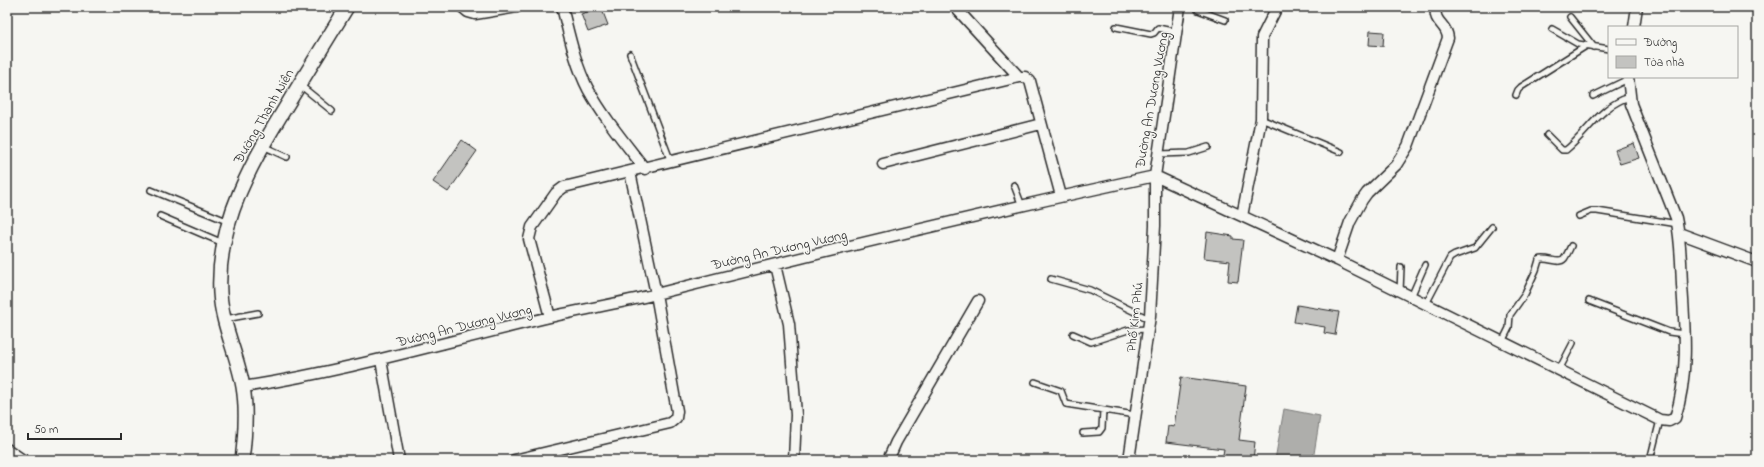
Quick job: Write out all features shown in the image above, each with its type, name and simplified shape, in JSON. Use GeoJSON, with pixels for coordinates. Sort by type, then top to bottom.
{"type":"FeatureCollection","features":[{"type":"Feature","properties":{"kind":"main road","name":"Đường Thanh Niên"},"geometry":{"type":"LineString","coordinates":[[243,460],[245,412],[243,388],[224,319],[220,294],[220,268],[231,211],[256,156],[347,7]]}},
{"type":"Feature","properties":{"kind":"street"},"geometry":{"type":"LineString","coordinates":[[462,7],[468,12],[475,14],[517,7]]}},
{"type":"Feature","properties":{"kind":"street"},"geometry":{"type":"LineString","coordinates":[[562,7],[577,62],[587,88],[612,126],[645,168]]}},
{"type":"Feature","properties":{"kind":"street"},"geometry":{"type":"LineString","coordinates":[[955,7],[1018,77]]}},
{"type":"Feature","properties":{"kind":"street","name":"Đường An Dương Vương"},"geometry":{"type":"LineString","coordinates":[[243,388],[381,360],[550,317],[656,294],[1062,196],[1155,176],[1180,7]]}},
{"type":"Feature","properties":{"kind":"street"},"geometry":{"type":"LineString","coordinates":[[1242,216],[1261,119],[1262,37],[1276,7]]}},
{"type":"Feature","properties":{"kind":"street"},"geometry":{"type":"LineString","coordinates":[[1337,260],[1350,222],[1362,200],[1367,193],[1396,165],[1412,137],[1448,38],[1446,28],[1438,22],[1435,15],[1436,7]]}},
{"type":"Feature","properties":{"kind":"street"},"geometry":{"type":"LineString","coordinates":[[1634,26],[1637,7]]}},
{"type":"Feature","properties":{"kind":"street"},"geometry":{"type":"LineString","coordinates":[[550,317],[529,239],[532,227],[556,194],[564,188],[1018,77],[1026,77],[1030,81],[1062,196]]}},
{"type":"Feature","properties":{"kind":"street"},"geometry":{"type":"LineString","coordinates":[[1155,176],[1337,260],[1660,420],[1669,421],[1675,418],[1679,404],[1684,368],[1684,334],[1678,229],[1631,104],[1628,78]]}},
{"type":"Feature","properties":{"kind":"street"},"geometry":{"type":"LineString","coordinates":[[883,164],[1041,124]]}},
{"type":"Feature","properties":{"kind":"street"},"geometry":{"type":"LineString","coordinates":[[514,460],[670,422],[676,418],[677,411],[656,294],[630,172]]}},
{"type":"Feature","properties":{"kind":"street","name":"Phố Kim Phú"},"geometry":{"type":"LineString","coordinates":[[1129,460],[1148,324],[1155,226],[1155,176]]}},
{"type":"Feature","properties":{"kind":"street"},"geometry":{"type":"LineString","coordinates":[[1678,229],[1757,262]]}},
{"type":"Feature","properties":{"kind":"street"},"geometry":{"type":"LineString","coordinates":[[775,265],[789,324],[796,415],[794,460]]}},
{"type":"Feature","properties":{"kind":"street"},"geometry":{"type":"LineString","coordinates":[[888,460],[896,442],[978,301]]}},
{"type":"Feature","properties":{"kind":"street"},"geometry":{"type":"LineString","coordinates":[[381,360],[399,460]]}},
{"type":"Feature","properties":{"kind":"street"},"geometry":{"type":"LineString","coordinates":[[7,448],[23,460]]}},
{"type":"Feature","properties":{"kind":"lane"},"geometry":{"type":"LineString","coordinates":[[1196,7],[1198,10],[1225,20]]}},
{"type":"Feature","properties":{"kind":"lane"},"geometry":{"type":"LineString","coordinates":[[1570,17],[1594,47]]}},
{"type":"Feature","properties":{"kind":"lane"},"geometry":{"type":"LineString","coordinates":[[1116,28],[1151,34],[1158,28],[1177,32]]}},
{"type":"Feature","properties":{"kind":"lane"},"geometry":{"type":"LineString","coordinates":[[1552,29],[1578,44],[1608,49]]}},
{"type":"Feature","properties":{"kind":"lane"},"geometry":{"type":"LineString","coordinates":[[1516,95],[1521,87],[1586,46]]}},
{"type":"Feature","properties":{"kind":"lane"},"geometry":{"type":"LineString","coordinates":[[630,54],[671,162]]}},
{"type":"Feature","properties":{"kind":"lane"},"geometry":{"type":"LineString","coordinates":[[1593,96],[1628,78]]}},
{"type":"Feature","properties":{"kind":"lane"},"geometry":{"type":"LineString","coordinates":[[299,85],[332,111]]}},
{"type":"Feature","properties":{"kind":"lane"},"geometry":{"type":"LineString","coordinates":[[1547,135],[1562,150],[1566,150],[1608,107],[1620,100],[1630,97]]}},
{"type":"Feature","properties":{"kind":"lane"},"geometry":{"type":"LineString","coordinates":[[1261,119],[1341,152]]}},
{"type":"Feature","properties":{"kind":"lane"},"geometry":{"type":"LineString","coordinates":[[262,146],[287,157]]}},
{"type":"Feature","properties":{"kind":"lane"},"geometry":{"type":"LineString","coordinates":[[1159,154],[1188,153],[1208,148]]}},
{"type":"Feature","properties":{"kind":"lane"},"geometry":{"type":"LineString","coordinates":[[1014,185],[1022,206]]}},
{"type":"Feature","properties":{"kind":"lane"},"geometry":{"type":"LineString","coordinates":[[151,190],[229,222]]}},
{"type":"Feature","properties":{"kind":"lane"},"geometry":{"type":"LineString","coordinates":[[1579,216],[1591,211],[1596,211],[1678,229]]}},
{"type":"Feature","properties":{"kind":"lane"},"geometry":{"type":"LineString","coordinates":[[160,216],[225,243]]}},
{"type":"Feature","properties":{"kind":"lane"},"geometry":{"type":"LineString","coordinates":[[1426,304],[1450,258],[1475,248],[1492,227]]}},
{"type":"Feature","properties":{"kind":"lane"},"geometry":{"type":"LineString","coordinates":[[1502,342],[1509,328],[1510,315],[1525,294],[1539,260],[1543,258],[1561,261],[1564,259],[1571,246]]}},
{"type":"Feature","properties":{"kind":"lane"},"geometry":{"type":"LineString","coordinates":[[1410,297],[1425,265]]}},
{"type":"Feature","properties":{"kind":"lane"},"geometry":{"type":"LineString","coordinates":[[1400,292],[1402,267]]}},
{"type":"Feature","properties":{"kind":"lane"},"geometry":{"type":"LineString","coordinates":[[1051,279],[1090,290],[1148,324]]}},
{"type":"Feature","properties":{"kind":"lane"},"geometry":{"type":"LineString","coordinates":[[1589,301],[1669,332],[1684,334]]}},
{"type":"Feature","properties":{"kind":"lane"},"geometry":{"type":"LineString","coordinates":[[224,319],[258,313]]}},
{"type":"Feature","properties":{"kind":"lane"},"geometry":{"type":"LineString","coordinates":[[1073,334],[1091,342],[1148,324]]}},
{"type":"Feature","properties":{"kind":"lane"},"geometry":{"type":"LineString","coordinates":[[1559,370],[1573,343]]}},
{"type":"Feature","properties":{"kind":"lane"},"geometry":{"type":"LineString","coordinates":[[1035,382],[1061,391],[1066,404],[1135,415]]}},
{"type":"Feature","properties":{"kind":"lane"},"geometry":{"type":"LineString","coordinates":[[1083,433],[1099,432],[1102,428],[1103,410]]}},
{"type":"Feature","properties":{"kind":"lane"},"geometry":{"type":"LineString","coordinates":[[1650,460],[1660,420]]}},
{"type":"Feature","properties":{"kind":"shaded area"},"geometry":{"type":"Polygon","coordinates":[[[1284,409],[1320,416],[1313,460],[1275,460],[1284,409]]]}},
{"type":"Feature","properties":{"kind":"building"},"geometry":{"type":"Polygon","coordinates":[[[601,7],[608,25],[588,32],[581,14],[601,7]]]}},
{"type":"Feature","properties":{"kind":"building"},"geometry":{"type":"Polygon","coordinates":[[[1370,31],[1384,32],[1383,46],[1369,45],[1370,31]]]}},
{"type":"Feature","properties":{"kind":"building"},"geometry":{"type":"Polygon","coordinates":[[[462,140],[477,151],[448,192],[433,182],[462,140]]]}},
{"type":"Feature","properties":{"kind":"building"},"geometry":{"type":"Polygon","coordinates":[[[1634,143],[1639,158],[1620,164],[1615,150],[1634,143]]]}},
{"type":"Feature","properties":{"kind":"building"},"geometry":{"type":"Polygon","coordinates":[[[1207,232],[1233,236],[1233,239],[1243,240],[1238,282],[1228,281],[1230,261],[1204,258],[1207,232]]]}},
{"type":"Feature","properties":{"kind":"building"},"geometry":{"type":"Polygon","coordinates":[[[1297,305],[1339,312],[1335,335],[1324,333],[1325,327],[1294,322],[1297,305]]]}},
{"type":"Feature","properties":{"kind":"building"},"geometry":{"type":"Polygon","coordinates":[[[1181,377],[1246,386],[1239,440],[1255,442],[1253,460],[1222,460],[1224,449],[1166,442],[1168,426],[1174,427],[1181,377]]]}}]}
